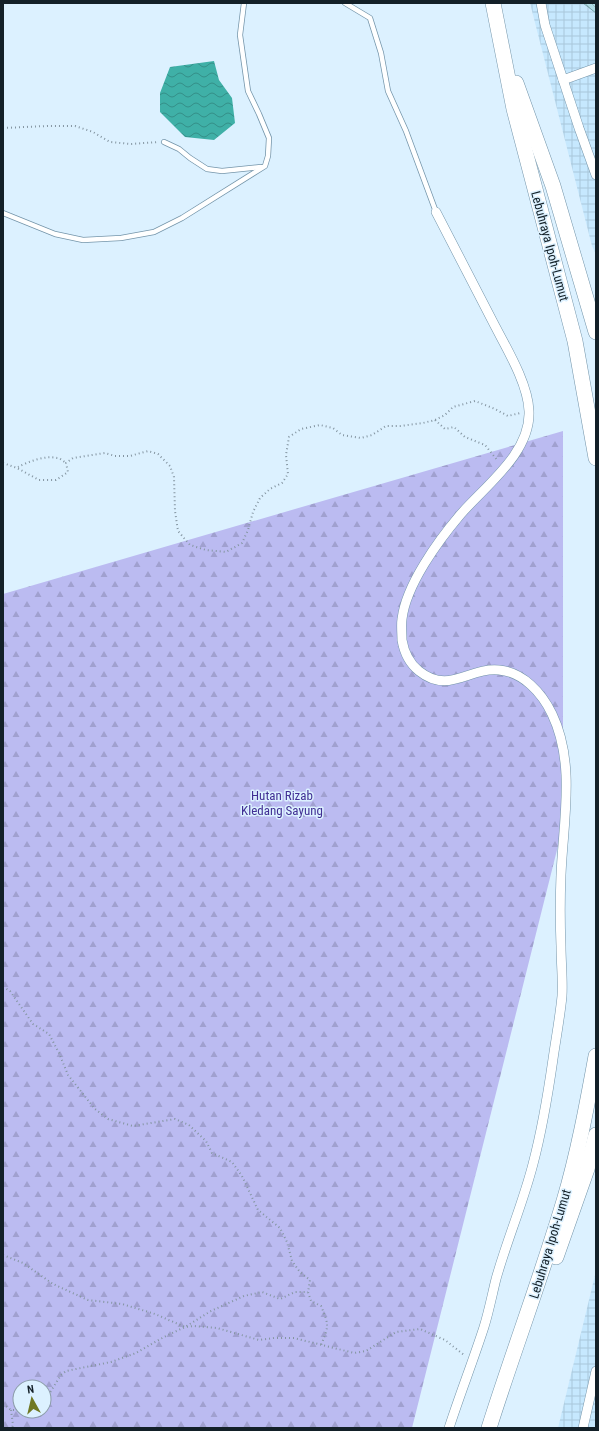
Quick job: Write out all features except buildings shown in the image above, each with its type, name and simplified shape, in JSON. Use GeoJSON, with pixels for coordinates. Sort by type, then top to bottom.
{"type":"FeatureCollection","features":[{"type":"Feature","properties":{"kind":"highway","name":"Lebuhraya Ipoh-Lumut"},"geometry":{"type":"LineString","coordinates":[[493,3],[514,110],[575,340],[596,458]]}},
{"type":"Feature","properties":{"kind":"highway","name":"Lebuhraya Ipoh-Lumut"},"geometry":{"type":"LineString","coordinates":[[500,35],[553,186],[596,332]]}},
{"type":"Feature","properties":{"kind":"highway"},"geometry":{"type":"LineString","coordinates":[[575,340],[585,368],[596,408]]}},
{"type":"Feature","properties":{"kind":"highway","name":"Lebuhraya Ipoh-Lumut"},"geometry":{"type":"LineString","coordinates":[[489,1428],[564,1200],[589,1094],[596,1056]]}},
{"type":"Feature","properties":{"kind":"highway","name":"Lebuhraya Ipoh-Lumut"},"geometry":{"type":"LineString","coordinates":[[496,1428],[578,1196],[596,1134]]}},
{"type":"Feature","properties":{"kind":"street"},"geometry":{"type":"LineString","coordinates":[[541,3],[546,25],[563,80],[596,175]]}},
{"type":"Feature","properties":{"kind":"street"},"geometry":{"type":"LineString","coordinates":[[563,80],[596,68]]}},
{"type":"Feature","properties":{"kind":"street"},"geometry":{"type":"LineString","coordinates":[[436,212],[513,361],[525,390],[529,411],[527,430],[516,453],[460,515],[425,561],[408,595],[401,620],[403,643],[410,663],[430,679],[442,681],[455,680],[483,671],[497,669],[512,672],[523,679],[545,701],[561,736],[564,758],[566,807],[565,838],[561,871],[560,912],[562,997],[549,1087],[540,1136],[515,1226],[496,1281],[484,1329],[449,1428]]}},
{"type":"Feature","properties":{"kind":"street"},"geometry":{"type":"LineString","coordinates":[[583,1428],[596,1371]]}},
{"type":"Feature","properties":{"kind":"lane"},"geometry":{"type":"LineString","coordinates":[[3,213],[55,234],[82,240],[121,238],[154,232],[182,218],[265,166],[268,156],[269,138],[248,91],[240,35],[244,3]]}},
{"type":"Feature","properties":{"kind":"lane"},"geometry":{"type":"LineString","coordinates":[[345,3],[370,18],[381,53],[388,91],[406,131],[436,212]]}},
{"type":"Feature","properties":{"kind":"lane"},"geometry":{"type":"LineString","coordinates":[[164,142],[179,149],[207,169],[222,172],[265,166]]}},
{"type":"Feature","properties":{"kind":"path"},"geometry":{"type":"LineString","coordinates":[[3,128],[75,126],[93,132],[110,142],[131,144],[164,142]]}},
{"type":"Feature","properties":{"kind":"path"},"geometry":{"type":"LineString","coordinates":[[66,463],[73,458],[105,453],[115,456],[130,456],[148,451],[158,454],[170,466],[174,477],[175,511],[178,531],[190,545],[206,550],[226,552],[242,542],[260,498],[270,489],[282,483],[288,474],[286,455],[289,437],[301,430],[320,425],[332,428],[342,435],[361,438],[372,435],[386,426],[400,426],[435,420],[445,415],[453,407],[474,401],[508,416],[529,411]]}},
{"type":"Feature","properties":{"kind":"path"},"geometry":{"type":"LineString","coordinates":[[435,420],[445,429],[454,427],[465,437],[485,445],[503,469]]}},
{"type":"Feature","properties":{"kind":"path"},"geometry":{"type":"LineString","coordinates":[[3,463],[17,468],[39,480],[56,480],[68,472],[66,463],[57,458],[43,458],[17,468]]}},
{"type":"Feature","properties":{"kind":"path"},"geometry":{"type":"LineString","coordinates":[[3,987],[10,991],[33,1024],[49,1034],[68,1075],[95,1109],[108,1119],[133,1126],[175,1119],[189,1125],[206,1141],[212,1153],[232,1162],[242,1176],[258,1210],[280,1228],[287,1242],[292,1261],[300,1272],[310,1280],[308,1292],[311,1302],[322,1306],[328,1321],[328,1330],[321,1345]]}},
{"type":"Feature","properties":{"kind":"path"},"geometry":{"type":"LineString","coordinates":[[3,1255],[24,1263],[53,1284],[88,1300],[122,1304],[155,1314],[185,1327],[194,1326],[217,1328],[259,1340],[294,1338],[354,1353],[366,1351],[396,1332],[420,1329],[445,1340],[463,1353],[470,1365]]}},
{"type":"Feature","properties":{"kind":"path"},"geometry":{"type":"LineString","coordinates":[[52,1389],[61,1375],[66,1371],[111,1362],[136,1353],[185,1327],[211,1311],[244,1296],[262,1292],[280,1299],[296,1292],[308,1292]]}},
{"type":"Feature","properties":{"kind":"path"},"geometry":{"type":"LineString","coordinates":[[3,1404],[11,1410],[12,1428]]}},
{"type":"Feature","properties":{"kind":"shaded area"},"geometry":{"type":"Polygon","coordinates":[[[530,3],[596,3],[596,254],[592,246],[530,3]]]}},
{"type":"Feature","properties":{"kind":"shaded area"},"geometry":{"type":"Polygon","coordinates":[[[596,1271],[596,1428],[558,1428],[596,1271]]]}},
{"type":"Feature","properties":{"kind":"green space","name":"Hutan Rizab Kledang Sayung"},"geometry":{"type":"Polygon","coordinates":[[[563,431],[563,826],[412,1428],[3,1428],[3,594],[563,431]]]}},
{"type":"Feature","properties":{"kind":"water"},"geometry":{"type":"Polygon","coordinates":[[[214,61],[219,80],[232,98],[235,123],[214,140],[185,137],[160,112],[160,93],[170,67],[214,61]]]}}]}
